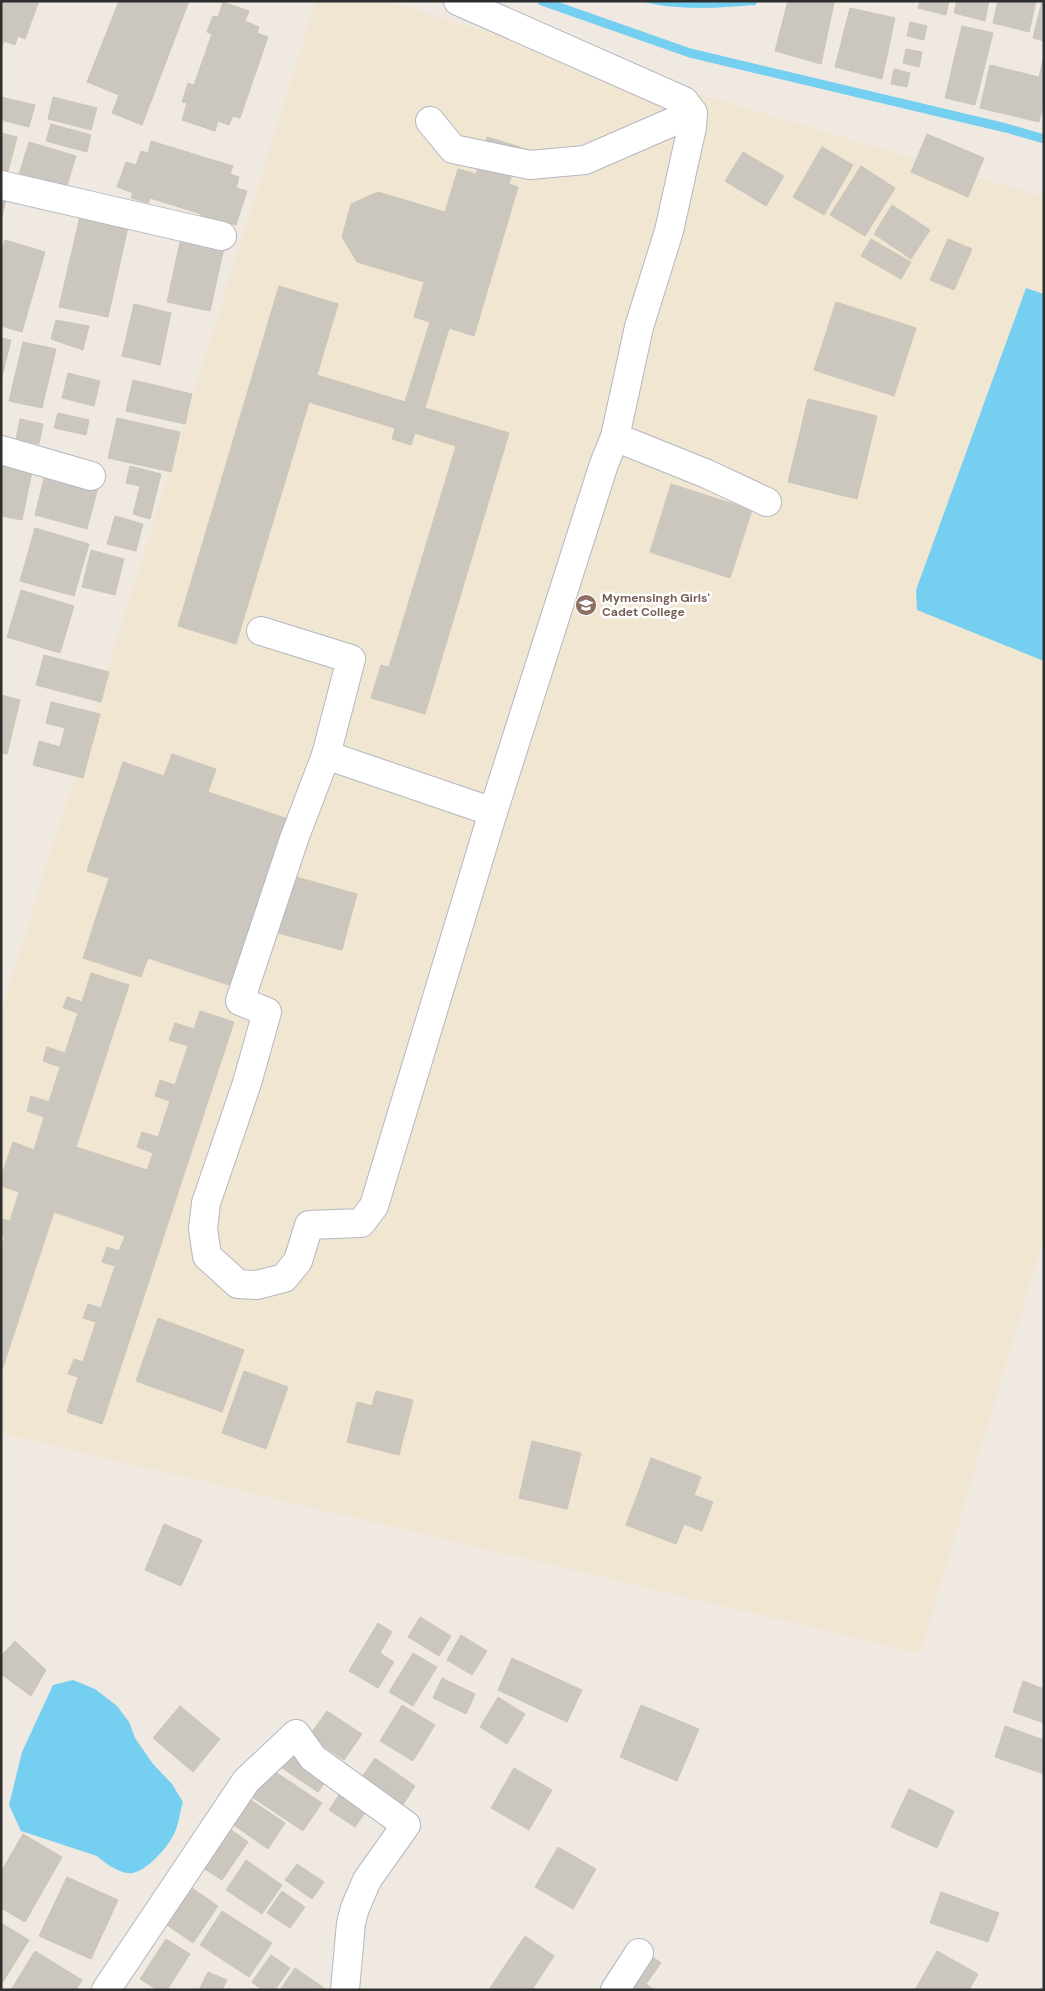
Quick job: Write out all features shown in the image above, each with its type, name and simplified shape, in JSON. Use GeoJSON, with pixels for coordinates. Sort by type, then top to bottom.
{"type":"FeatureCollection","features":[{"type":"Feature","properties":{"kind":"street"},"geometry":{"type":"LineString","coordinates":[[261,631],[351,659],[326,755],[294,839],[240,1001],[268,1012],[247,1083],[206,1203],[203,1229],[207,1256],[238,1284],[257,1285],[284,1278],[298,1261],[309,1225],[361,1222],[374,1206],[493,812],[604,464],[615,437],[639,327],[668,231],[692,120],[684,102],[458,1]]}},
{"type":"Feature","properties":{"kind":"street"},"geometry":{"type":"LineString","coordinates":[[430,120],[454,149],[530,165],[585,160],[692,120]]}},
{"type":"Feature","properties":{"kind":"street"},"geometry":{"type":"LineString","coordinates":[[1,185],[222,236]]}},
{"type":"Feature","properties":{"kind":"street"},"geometry":{"type":"LineString","coordinates":[[615,437],[707,474],[767,502]]}},
{"type":"Feature","properties":{"kind":"street"},"geometry":{"type":"LineString","coordinates":[[1,450],[91,476]]}},
{"type":"Feature","properties":{"kind":"street"},"geometry":{"type":"LineString","coordinates":[[326,755],[493,812]]}},
{"type":"Feature","properties":{"kind":"street"},"geometry":{"type":"LineString","coordinates":[[106,1990],[246,1781],[296,1734],[313,1758],[406,1825],[367,1880],[354,1908],[345,1990]]}},
{"type":"Feature","properties":{"kind":"street"},"geometry":{"type":"LineString","coordinates":[[614,1990],[639,1953]]}},
{"type":"Feature","properties":{"kind":"shaded area","name":"Mymensingh Girls' Cadet College"},"geometry":{"type":"Polygon","coordinates":[[[316,1],[384,1],[1044,197],[1044,1236],[920,1653],[1,1433],[1,1012],[316,1]]]}},
{"type":"Feature","properties":{"kind":"water"},"geometry":{"type":"Polygon","coordinates":[[[640,1],[759,1],[755,5],[698,8],[668,6],[640,1]]]}},
{"type":"Feature","properties":{"kind":"water"},"geometry":{"type":"Polygon","coordinates":[[[1026,288],[1044,294],[1044,661],[917,610],[916,590],[1026,288]]]}},
{"type":"Feature","properties":{"kind":"water"},"geometry":{"type":"Polygon","coordinates":[[[73,1680],[95,1689],[117,1706],[129,1722],[135,1738],[153,1764],[172,1784],[183,1802],[172,1838],[155,1859],[134,1873],[119,1870],[97,1856],[21,1831],[9,1805],[22,1752],[53,1685],[73,1680]]]}},
{"type":"Feature","properties":{"kind":"building"},"geometry":{"type":"Polygon","coordinates":[[[1,1],[39,1],[25,39],[18,36],[15,45],[4,41],[1,48],[1,1]]]}},
{"type":"Feature","properties":{"kind":"building"},"geometry":{"type":"Polygon","coordinates":[[[119,1],[189,1],[142,125],[112,113],[119,95],[87,82],[119,1]]]}},
{"type":"Feature","properties":{"kind":"building"},"geometry":{"type":"Polygon","coordinates":[[[788,1],[834,3],[821,64],[775,51],[788,1]]]}},
{"type":"Feature","properties":{"kind":"building"},"geometry":{"type":"Polygon","coordinates":[[[920,1],[949,1],[946,15],[918,8],[920,1]]]}},
{"type":"Feature","properties":{"kind":"building"},"geometry":{"type":"Polygon","coordinates":[[[957,1],[989,1],[985,21],[954,13],[957,1]]]}},
{"type":"Feature","properties":{"kind":"building"},"geometry":{"type":"Polygon","coordinates":[[[998,1],[1036,1],[1029,32],[993,23],[998,1]]]}},
{"type":"Feature","properties":{"kind":"building"},"geometry":{"type":"Polygon","coordinates":[[[1042,1],[1044,1],[1044,41],[1033,38],[1042,1]]]}},
{"type":"Feature","properties":{"kind":"building"},"geometry":{"type":"Polygon","coordinates":[[[223,2],[249,11],[245,21],[259,27],[257,33],[268,37],[240,118],[233,116],[229,125],[218,121],[215,131],[182,120],[187,103],[182,102],[188,83],[194,85],[212,34],[207,32],[213,16],[218,17],[223,2]]]}},
{"type":"Feature","properties":{"kind":"building"},"geometry":{"type":"Polygon","coordinates":[[[850,8],[895,18],[882,79],[835,67],[850,8]]]}},
{"type":"Feature","properties":{"kind":"building"},"geometry":{"type":"Polygon","coordinates":[[[910,22],[927,26],[924,40],[907,36],[910,22]]]}},
{"type":"Feature","properties":{"kind":"building"},"geometry":{"type":"Polygon","coordinates":[[[962,26],[993,33],[975,105],[945,98],[962,26]]]}},
{"type":"Feature","properties":{"kind":"building"},"geometry":{"type":"Polygon","coordinates":[[[906,49],[922,52],[919,67],[903,63],[906,49]]]}},
{"type":"Feature","properties":{"kind":"building"},"geometry":{"type":"Polygon","coordinates":[[[1044,56],[1044,101],[1039,122],[980,108],[990,65],[1039,77],[1044,56]]]}},
{"type":"Feature","properties":{"kind":"building"},"geometry":{"type":"Polygon","coordinates":[[[894,69],[910,73],[907,87],[891,84],[894,69]]]}},
{"type":"Feature","properties":{"kind":"building"},"geometry":{"type":"Polygon","coordinates":[[[1,97],[35,105],[29,127],[1,120],[1,97]]]}},
{"type":"Feature","properties":{"kind":"building"},"geometry":{"type":"Polygon","coordinates":[[[53,97],[97,108],[91,130],[48,119],[53,97]]]}},
{"type":"Feature","properties":{"kind":"building"},"geometry":{"type":"Polygon","coordinates":[[[51,124],[91,135],[87,152],[46,141],[51,124]]]}},
{"type":"Feature","properties":{"kind":"building"},"geometry":{"type":"Polygon","coordinates":[[[1,133],[17,137],[7,175],[1,173],[1,133]]]}},
{"type":"Feature","properties":{"kind":"building"},"geometry":{"type":"Polygon","coordinates":[[[927,134],[984,158],[968,197],[911,172],[927,134]]]}},
{"type":"Feature","properties":{"kind":"building"},"geometry":{"type":"Polygon","coordinates":[[[487,137],[520,147],[509,184],[518,187],[474,336],[449,328],[425,408],[509,433],[425,714],[371,698],[381,665],[389,667],[456,446],[415,433],[411,445],[392,439],[395,428],[309,402],[236,644],[178,626],[279,286],[338,304],[317,375],[405,402],[430,322],[414,317],[424,282],[357,262],[342,237],[351,204],[378,192],[445,212],[458,169],[476,174],[487,137]]]}},
{"type":"Feature","properties":{"kind":"building"},"geometry":{"type":"Polygon","coordinates":[[[151,141],[233,166],[230,174],[239,177],[236,188],[247,191],[236,225],[220,220],[218,225],[199,220],[201,214],[150,198],[148,203],[131,198],[133,193],[117,187],[126,162],[136,165],[141,151],[148,153],[151,141]]]}},
{"type":"Feature","properties":{"kind":"building"},"geometry":{"type":"Polygon","coordinates":[[[29,142],[76,156],[63,198],[16,184],[29,142]]]}},
{"type":"Feature","properties":{"kind":"building"},"geometry":{"type":"Polygon","coordinates":[[[822,147],[853,165],[824,215],[793,197],[822,147]]]}},
{"type":"Feature","properties":{"kind":"building"},"geometry":{"type":"Polygon","coordinates":[[[743,152],[784,176],[766,206],[725,181],[743,152]]]}},
{"type":"Feature","properties":{"kind":"building"},"geometry":{"type":"Polygon","coordinates":[[[861,166],[895,188],[865,236],[830,215],[861,166]]]}},
{"type":"Feature","properties":{"kind":"building"},"geometry":{"type":"Polygon","coordinates":[[[1,186],[9,188],[2,216],[1,215],[1,186]]]}},
{"type":"Feature","properties":{"kind":"building"},"geometry":{"type":"Polygon","coordinates":[[[892,205],[930,230],[911,259],[874,234],[892,205]]]}},
{"type":"Feature","properties":{"kind":"building"},"geometry":{"type":"Polygon","coordinates":[[[80,216],[128,227],[108,317],[59,307],[80,216]]]}},
{"type":"Feature","properties":{"kind":"building"},"geometry":{"type":"Polygon","coordinates":[[[181,238],[224,248],[210,311],[167,302],[181,238]]]}},
{"type":"Feature","properties":{"kind":"building"},"geometry":{"type":"Polygon","coordinates":[[[871,239],[911,262],[901,279],[861,256],[871,239]]]}},
{"type":"Feature","properties":{"kind":"building"},"geometry":{"type":"Polygon","coordinates":[[[948,239],[972,249],[954,290],[930,280],[948,239]]]}},
{"type":"Feature","properties":{"kind":"building"},"geometry":{"type":"Polygon","coordinates":[[[5,240],[45,252],[22,332],[1,326],[1,254],[5,240]]]}},
{"type":"Feature","properties":{"kind":"building"},"geometry":{"type":"Polygon","coordinates":[[[836,302],[916,328],[894,396],[814,370],[836,302]]]}},
{"type":"Feature","properties":{"kind":"building"},"geometry":{"type":"Polygon","coordinates":[[[134,304],[171,313],[160,365],[122,356],[134,304]]]}},
{"type":"Feature","properties":{"kind":"building"},"geometry":{"type":"Polygon","coordinates":[[[56,320],[89,326],[83,350],[51,339],[56,320]]]}},
{"type":"Feature","properties":{"kind":"building"},"geometry":{"type":"Polygon","coordinates":[[[1,338],[11,340],[1,381],[1,338]]]}},
{"type":"Feature","properties":{"kind":"building"},"geometry":{"type":"Polygon","coordinates":[[[23,342],[56,349],[42,408],[9,401],[23,342]]]}},
{"type":"Feature","properties":{"kind":"building"},"geometry":{"type":"Polygon","coordinates":[[[68,373],[100,381],[94,406],[62,398],[68,373]]]}},
{"type":"Feature","properties":{"kind":"building"},"geometry":{"type":"Polygon","coordinates":[[[133,380],[192,394],[185,424],[126,411],[133,380]]]}},
{"type":"Feature","properties":{"kind":"building"},"geometry":{"type":"Polygon","coordinates":[[[808,399],[877,416],[857,499],[788,482],[808,399]]]}},
{"type":"Feature","properties":{"kind":"building"},"geometry":{"type":"Polygon","coordinates":[[[58,413],[89,420],[86,435],[54,428],[58,413]]]}},
{"type":"Feature","properties":{"kind":"building"},"geometry":{"type":"Polygon","coordinates":[[[117,418],[180,432],[171,472],[108,458],[117,418]]]}},
{"type":"Feature","properties":{"kind":"building"},"geometry":{"type":"Polygon","coordinates":[[[20,419],[43,424],[39,444],[16,439],[20,419]]]}},
{"type":"Feature","properties":{"kind":"building"},"geometry":{"type":"Polygon","coordinates":[[[1,460],[33,467],[22,520],[1,516],[1,460]]]}},
{"type":"Feature","properties":{"kind":"building"},"geometry":{"type":"Polygon","coordinates":[[[47,466],[100,480],[87,529],[35,515],[47,466]]]}},
{"type":"Feature","properties":{"kind":"building"},"geometry":{"type":"Polygon","coordinates":[[[130,466],[161,474],[150,519],[133,514],[140,486],[126,483],[130,466]]]}},
{"type":"Feature","properties":{"kind":"building"},"geometry":{"type":"Polygon","coordinates":[[[671,484],[752,510],[730,578],[650,552],[671,484]]]}},
{"type":"Feature","properties":{"kind":"building"},"geometry":{"type":"Polygon","coordinates":[[[115,516],[143,524],[136,551],[107,544],[115,516]]]}},
{"type":"Feature","properties":{"kind":"building"},"geometry":{"type":"Polygon","coordinates":[[[35,528],[89,544],[74,596],[20,581],[35,528]]]}},
{"type":"Feature","properties":{"kind":"building"},"geometry":{"type":"Polygon","coordinates":[[[91,550],[124,559],[115,595],[82,587],[91,550]]]}},
{"type":"Feature","properties":{"kind":"building"},"geometry":{"type":"Polygon","coordinates":[[[21,590],[74,606],[60,653],[7,637],[21,590]]]}},
{"type":"Feature","properties":{"kind":"building"},"geometry":{"type":"Polygon","coordinates":[[[44,655],[109,672],[101,702],[36,685],[44,655]]]}},
{"type":"Feature","properties":{"kind":"building"},"geometry":{"type":"Polygon","coordinates":[[[1,695],[20,700],[7,754],[1,753],[1,695]]]}},
{"type":"Feature","properties":{"kind":"building"},"geometry":{"type":"Polygon","coordinates":[[[51,702],[100,714],[83,778],[33,765],[39,741],[60,747],[65,728],[46,723],[51,702]]]}},
{"type":"Feature","properties":{"kind":"building"},"geometry":{"type":"Polygon","coordinates":[[[172,754],[216,769],[208,792],[291,820],[235,987],[148,958],[141,977],[83,958],[109,878],[87,871],[123,762],[164,776],[172,754]]]}},
{"type":"Feature","properties":{"kind":"building"},"geometry":{"type":"Polygon","coordinates":[[[285,874],[357,894],[342,950],[270,931],[285,874]]]}},
{"type":"Feature","properties":{"kind":"building"},"geometry":{"type":"Polygon","coordinates":[[[91,973],[129,985],[76,1147],[147,1170],[153,1153],[137,1147],[142,1132],[158,1137],[170,1101],[155,1096],[160,1080],[175,1085],[188,1046],[169,1040],[175,1023],[194,1029],[200,1011],[234,1022],[102,1424],[67,1412],[78,1377],[68,1374],[74,1359],[83,1362],[96,1322],[83,1318],[88,1304],[101,1308],[115,1266],[102,1262],[107,1247],[119,1251],[125,1236],[54,1212],[1,1373],[1,1247],[5,1237],[1,1236],[1,1219],[10,1221],[19,1192],[1,1186],[1,1177],[13,1142],[34,1150],[44,1117],[27,1111],[31,1096],[49,1102],[60,1067],[43,1061],[47,1047],[65,1053],[78,1013],[63,1008],[67,997],[82,1002],[91,973]]]}},
{"type":"Feature","properties":{"kind":"building"},"geometry":{"type":"Polygon","coordinates":[[[158,1318],[244,1350],[222,1412],[136,1381],[158,1318]]]}},
{"type":"Feature","properties":{"kind":"building"},"geometry":{"type":"Polygon","coordinates":[[[244,1371],[288,1387],[266,1449],[222,1433],[244,1371]]]}},
{"type":"Feature","properties":{"kind":"building"},"geometry":{"type":"Polygon","coordinates":[[[376,1391],[413,1400],[399,1455],[347,1442],[357,1402],[372,1406],[376,1391]]]}},
{"type":"Feature","properties":{"kind":"building"},"geometry":{"type":"Polygon","coordinates":[[[532,1441],[581,1453],[567,1509],[519,1498],[532,1441]]]}},
{"type":"Feature","properties":{"kind":"building"},"geometry":{"type":"Polygon","coordinates":[[[651,1458],[701,1477],[694,1495],[713,1502],[702,1531],[684,1524],[676,1544],[626,1525],[651,1458]]]}},
{"type":"Feature","properties":{"kind":"building"},"geometry":{"type":"Polygon","coordinates":[[[164,1524],[202,1540],[181,1586],[145,1570],[164,1524]]]}},
{"type":"Feature","properties":{"kind":"building"},"geometry":{"type":"Polygon","coordinates":[[[420,1617],[451,1636],[439,1656],[408,1637],[420,1617]]]}},
{"type":"Feature","properties":{"kind":"building"},"geometry":{"type":"Polygon","coordinates":[[[378,1623],[392,1632],[380,1653],[394,1662],[378,1688],[349,1671],[378,1623]]]}},
{"type":"Feature","properties":{"kind":"building"},"geometry":{"type":"Polygon","coordinates":[[[461,1635],[487,1651],[472,1675],[447,1660],[461,1635]]]}},
{"type":"Feature","properties":{"kind":"building"},"geometry":{"type":"Polygon","coordinates":[[[15,1641],[46,1670],[31,1696],[1,1674],[1,1656],[15,1641]]]}},
{"type":"Feature","properties":{"kind":"building"},"geometry":{"type":"Polygon","coordinates":[[[413,1653],[437,1667],[413,1706],[389,1692],[413,1653]]]}},
{"type":"Feature","properties":{"kind":"building"},"geometry":{"type":"Polygon","coordinates":[[[512,1658],[582,1690],[567,1722],[498,1690],[512,1658]]]}},
{"type":"Feature","properties":{"kind":"building"},"geometry":{"type":"Polygon","coordinates":[[[442,1678],[475,1694],[466,1714],[433,1698],[442,1678]]]}},
{"type":"Feature","properties":{"kind":"building"},"geometry":{"type":"Polygon","coordinates":[[[1023,1681],[1044,1689],[1044,1723],[1013,1712],[1023,1681]]]}},
{"type":"Feature","properties":{"kind":"building"},"geometry":{"type":"Polygon","coordinates":[[[498,1697],[525,1714],[507,1744],[480,1727],[498,1697]]]}},
{"type":"Feature","properties":{"kind":"building"},"geometry":{"type":"Polygon","coordinates":[[[402,1705],[435,1725],[413,1761],[380,1741],[402,1705]]]}},
{"type":"Feature","properties":{"kind":"building"},"geometry":{"type":"Polygon","coordinates":[[[641,1705],[699,1729],[677,1781],[620,1757],[641,1705]]]}},
{"type":"Feature","properties":{"kind":"building"},"geometry":{"type":"Polygon","coordinates":[[[180,1706],[220,1739],[193,1772],[153,1738],[180,1706]]]}},
{"type":"Feature","properties":{"kind":"building"},"geometry":{"type":"Polygon","coordinates":[[[327,1711],[362,1734],[344,1760],[309,1736],[327,1711]]]}},
{"type":"Feature","properties":{"kind":"building"},"geometry":{"type":"Polygon","coordinates":[[[1005,1726],[1044,1740],[1044,1774],[995,1757],[1005,1726]]]}},
{"type":"Feature","properties":{"kind":"building"},"geometry":{"type":"Polygon","coordinates":[[[292,1747],[331,1774],[318,1792],[279,1766],[292,1747]]]}},
{"type":"Feature","properties":{"kind":"building"},"geometry":{"type":"Polygon","coordinates":[[[375,1758],[415,1786],[399,1811],[358,1783],[375,1758]]]}},
{"type":"Feature","properties":{"kind":"building"},"geometry":{"type":"Polygon","coordinates":[[[268,1767],[322,1803],[303,1831],[249,1795],[268,1767]]]}},
{"type":"Feature","properties":{"kind":"building"},"geometry":{"type":"Polygon","coordinates":[[[514,1768],[552,1790],[529,1830],[491,1808],[514,1768]]]}},
{"type":"Feature","properties":{"kind":"building"},"geometry":{"type":"Polygon","coordinates":[[[909,1789],[954,1811],[937,1848],[891,1827],[909,1789]]]}},
{"type":"Feature","properties":{"kind":"building"},"geometry":{"type":"Polygon","coordinates":[[[339,1795],[365,1813],[355,1827],[329,1810],[339,1795]]]}},
{"type":"Feature","properties":{"kind":"building"},"geometry":{"type":"Polygon","coordinates":[[[245,1796],[285,1823],[268,1849],[228,1821],[245,1796]]]}},
{"type":"Feature","properties":{"kind":"building"},"geometry":{"type":"Polygon","coordinates":[[[226,1826],[248,1842],[222,1880],[200,1866],[226,1826]]]}},
{"type":"Feature","properties":{"kind":"building"},"geometry":{"type":"Polygon","coordinates":[[[23,1834],[62,1857],[25,1922],[1,1908],[1,1872],[23,1834]]]}},
{"type":"Feature","properties":{"kind":"building"},"geometry":{"type":"Polygon","coordinates":[[[558,1847],[596,1869],[573,1909],[535,1887],[558,1847]]]}},
{"type":"Feature","properties":{"kind":"building"},"geometry":{"type":"Polygon","coordinates":[[[246,1860],[282,1885],[262,1914],[226,1890],[246,1860]]]}},
{"type":"Feature","properties":{"kind":"building"},"geometry":{"type":"Polygon","coordinates":[[[297,1864],[324,1882],[312,1899],[285,1880],[297,1864]]]}},
{"type":"Feature","properties":{"kind":"building"},"geometry":{"type":"Polygon","coordinates":[[[67,1877],[118,1900],[91,1959],[39,1936],[67,1877]]]}},
{"type":"Feature","properties":{"kind":"building"},"geometry":{"type":"Polygon","coordinates":[[[189,1886],[218,1906],[193,1943],[164,1923],[189,1886]]]}},
{"type":"Feature","properties":{"kind":"building"},"geometry":{"type":"Polygon","coordinates":[[[282,1891],[305,1907],[290,1928],[267,1913],[282,1891]]]}},
{"type":"Feature","properties":{"kind":"building"},"geometry":{"type":"Polygon","coordinates":[[[941,1892],[999,1913],[988,1942],[930,1923],[941,1892]]]}},
{"type":"Feature","properties":{"kind":"building"},"geometry":{"type":"Polygon","coordinates":[[[222,1911],[272,1943],[249,1977],[200,1945],[222,1911]]]}},
{"type":"Feature","properties":{"kind":"building"},"geometry":{"type":"Polygon","coordinates":[[[1,1923],[29,1940],[1,1985],[1,1923]]]}},
{"type":"Feature","properties":{"kind":"building"},"geometry":{"type":"Polygon","coordinates":[[[525,1936],[554,1956],[532,1990],[492,1990],[490,1988],[525,1936]]]}},
{"type":"Feature","properties":{"kind":"building"},"geometry":{"type":"Polygon","coordinates":[[[166,1939],[190,1954],[167,1990],[157,1990],[140,1979],[166,1939]]]}},
{"type":"Feature","properties":{"kind":"building"},"geometry":{"type":"Polygon","coordinates":[[[35,1951],[82,1980],[76,1990],[11,1990],[35,1951]]]}},
{"type":"Feature","properties":{"kind":"building"},"geometry":{"type":"Polygon","coordinates":[[[937,1951],[978,1974],[969,1990],[915,1990],[937,1951]]]}},
{"type":"Feature","properties":{"kind":"building"},"geometry":{"type":"Polygon","coordinates":[[[271,1955],[290,1968],[275,1990],[262,1990],[252,1982],[271,1955]]]}},
{"type":"Feature","properties":{"kind":"building"},"geometry":{"type":"Polygon","coordinates":[[[650,1955],[661,1963],[646,1984],[654,1990],[624,1990],[650,1955]]]}},
{"type":"Feature","properties":{"kind":"building"},"geometry":{"type":"Polygon","coordinates":[[[295,1968],[327,1990],[280,1990],[295,1968]]]}},
{"type":"Feature","properties":{"kind":"building"},"geometry":{"type":"Polygon","coordinates":[[[208,1972],[227,1980],[222,1990],[199,1990],[208,1972]]]}},
{"type":"Feature","properties":{"kind":"waterway"},"geometry":{"type":"LineString","coordinates":[[542,1],[690,53],[1006,128],[1044,139]]}},
{"type":"Feature","properties":{"kind":"place","name":"Mymensingh Girls' Cadet College"},"geometry":{"type":"Point","coordinates":[586,605]}}]}
